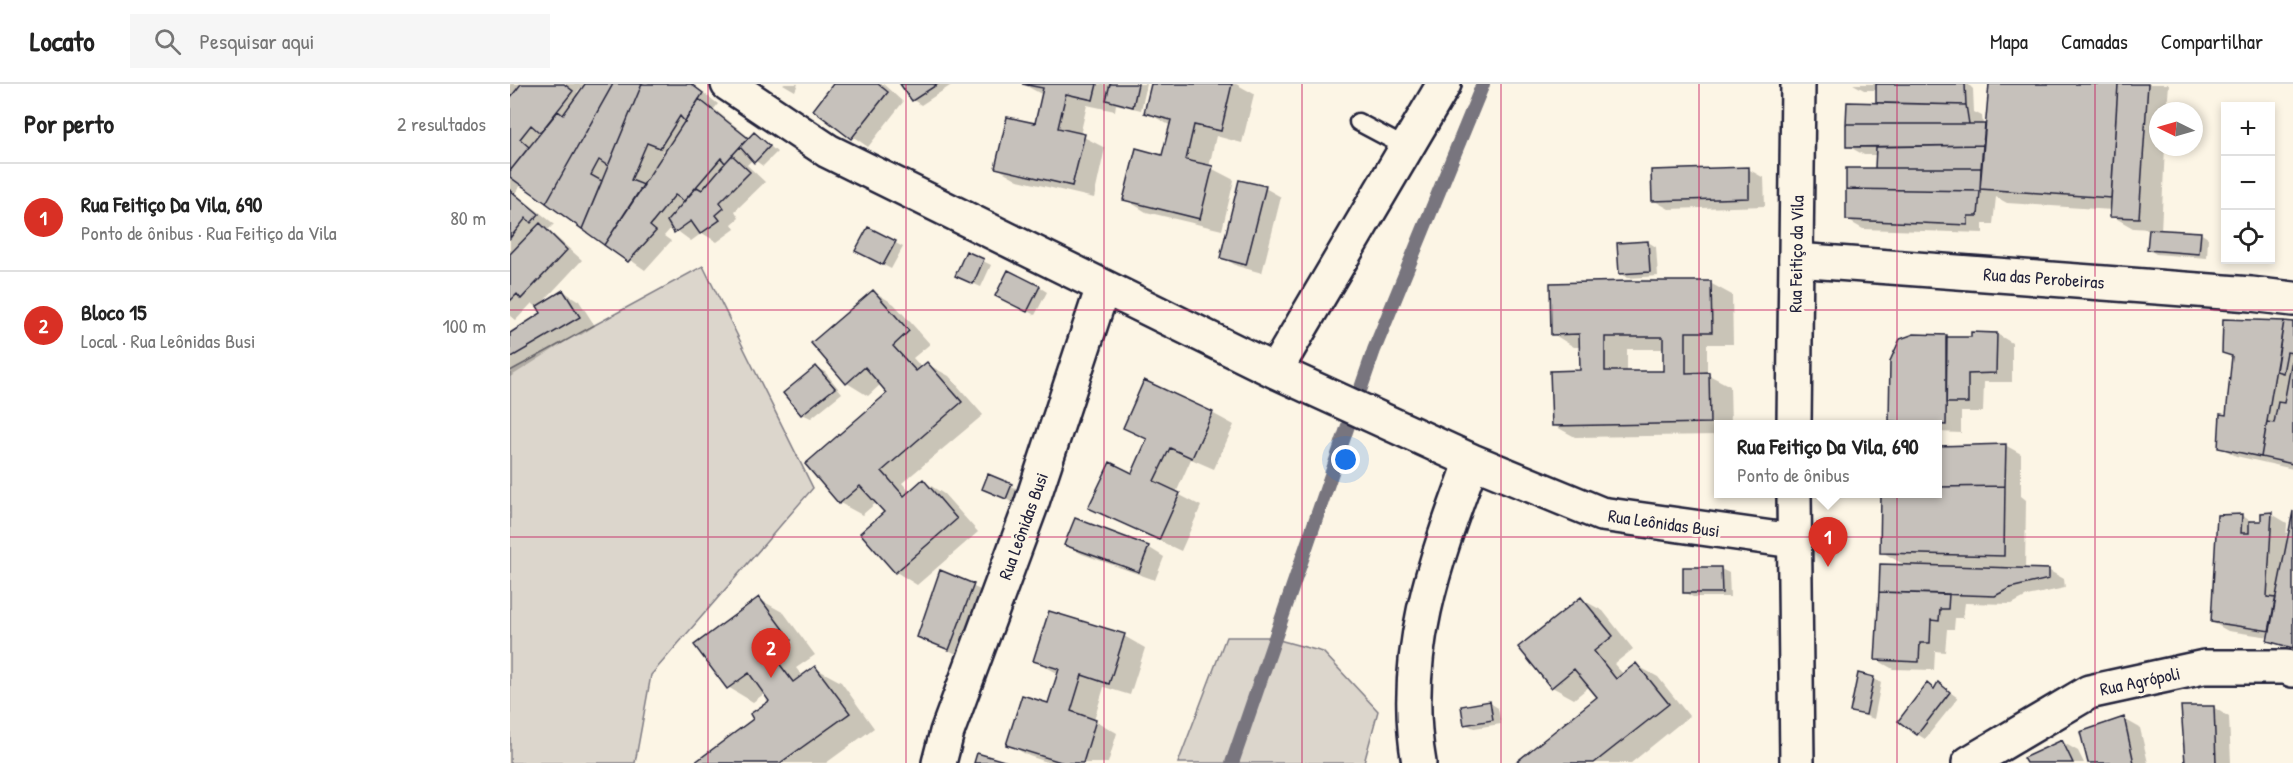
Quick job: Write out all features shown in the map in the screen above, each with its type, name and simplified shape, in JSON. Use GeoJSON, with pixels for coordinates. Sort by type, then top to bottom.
{"type":"FeatureCollection","features":[{"type":"Feature","properties":{"kind":"street","name":"Rua Leônidas Busi"},"geometry":{"type":"LineString","coordinates":[[728,84],[828,151],[1275,371],[1472,461],[1601,514],[1793,541]]}},
{"type":"Feature","properties":{"kind":"street"},"geometry":{"type":"LineString","coordinates":[[1275,371],[1443,84]]}},
{"type":"Feature","properties":{"kind":"street","name":"Rua Feitiço da Vila"},"geometry":{"type":"LineString","coordinates":[[1794,420],[1798,84]]}},
{"type":"Feature","properties":{"kind":"street","name":"Rua das Perobeiras"},"geometry":{"type":"LineString","coordinates":[[1796,260],[2293,299]]}},
{"type":"Feature","properties":{"kind":"street","name":"Rua Leônidas Busi"},"geometry":{"type":"LineString","coordinates":[[939,763],[947,732],[1030,508],[1103,287]]}},
{"type":"Feature","properties":{"kind":"street"},"geometry":{"type":"LineString","coordinates":[[1419,763],[1414,729],[1414,662],[1436,558],[1472,461]]}},
{"type":"Feature","properties":{"kind":"street"},"geometry":{"type":"LineString","coordinates":[[1794,498],[1797,763]]}},
{"type":"Feature","properties":{"kind":"street","name":"Rua Agrópoli"},"geometry":{"type":"LineString","coordinates":[[1969,763],[2089,692],[2204,667],[2286,667],[2293,670]]}},
{"type":"Feature","properties":{"kind":"lane"},"geometry":{"type":"LineString","coordinates":[[1358,122],[1407,148]]}},
{"type":"Feature","properties":{"kind":"shaded area"},"geometry":{"type":"Polygon","coordinates":[[[703,266],[813,488],[651,675],[635,763],[510,763],[510,371],[703,266]]]}},
{"type":"Feature","properties":{"kind":"shaded area"},"geometry":{"type":"Polygon","coordinates":[[[1226,637],[1268,637],[1323,652],[1378,711],[1364,763],[1178,763],[1226,637]]]}},
{"type":"Feature","properties":{"kind":"building"},"geometry":{"type":"Polygon","coordinates":[[[521,84],[564,84],[573,91],[540,133],[531,125],[520,139],[529,147],[510,171],[510,98],[521,84]]]}},
{"type":"Feature","properties":{"kind":"building"},"geometry":{"type":"Polygon","coordinates":[[[585,84],[613,84],[546,203],[510,177],[510,171],[558,111],[563,115],[585,84]]]}},
{"type":"Feature","properties":{"kind":"building"},"geometry":{"type":"Polygon","coordinates":[[[613,84],[642,84],[608,166],[599,160],[591,175],[602,181],[582,229],[546,203],[613,84]]]}},
{"type":"Feature","properties":{"kind":"building"},"geometry":{"type":"Polygon","coordinates":[[[642,84],[691,84],[703,93],[685,122],[680,116],[660,148],[647,143],[631,180],[644,185],[604,245],[582,229],[642,84]]]}},
{"type":"Feature","properties":{"kind":"building"},"geometry":{"type":"Polygon","coordinates":[[[833,84],[878,84],[888,92],[851,139],[813,110],[833,84]]]}},
{"type":"Feature","properties":{"kind":"building"},"geometry":{"type":"Polygon","coordinates":[[[900,84],[938,84],[912,101],[900,84]]]}},
{"type":"Feature","properties":{"kind":"building"},"geometry":{"type":"Polygon","coordinates":[[[1022,84],[1097,84],[1093,100],[1066,94],[1058,128],[1085,134],[1072,186],[995,168],[1007,117],[1035,123],[1043,88],[1022,84]]]}},
{"type":"Feature","properties":{"kind":"building"},"geometry":{"type":"Polygon","coordinates":[[[1110,84],[1138,84],[1133,107],[1106,100],[1110,84]]]}},
{"type":"Feature","properties":{"kind":"building"},"geometry":{"type":"Polygon","coordinates":[[[1151,84],[1232,84],[1221,131],[1194,125],[1186,160],[1213,166],[1200,219],[1123,200],[1136,148],[1162,155],[1171,120],[1144,113],[1151,84]]]}},
{"type":"Feature","properties":{"kind":"building"},"geometry":{"type":"Polygon","coordinates":[[[1876,84],[1965,84],[1966,105],[1876,103],[1876,84]]]}},
{"type":"Feature","properties":{"kind":"building"},"geometry":{"type":"Polygon","coordinates":[[[1989,84],[2118,84],[2111,198],[1980,189],[1989,84]]]}},
{"type":"Feature","properties":{"kind":"building"},"geometry":{"type":"Polygon","coordinates":[[[2118,84],[2148,84],[2139,218],[2110,217],[2118,84]]]}},
{"type":"Feature","properties":{"kind":"building"},"geometry":{"type":"Polygon","coordinates":[[[699,99],[748,138],[725,163],[721,158],[684,201],[675,195],[650,226],[656,231],[628,262],[604,245],[699,99]]]}},
{"type":"Feature","properties":{"kind":"building"},"geometry":{"type":"Polygon","coordinates":[[[1847,102],[1966,105],[1969,124],[1846,124],[1847,102]]]}},
{"type":"Feature","properties":{"kind":"building"},"geometry":{"type":"Polygon","coordinates":[[[1846,124],[1985,124],[1983,145],[1846,147],[1846,124]]]}},
{"type":"Feature","properties":{"kind":"building"},"geometry":{"type":"Polygon","coordinates":[[[754,132],[770,146],[754,163],[740,147],[754,132]]]}},
{"type":"Feature","properties":{"kind":"building"},"geometry":{"type":"Polygon","coordinates":[[[1983,145],[1981,168],[1875,168],[1876,147],[1983,145]]]}},
{"type":"Feature","properties":{"kind":"building"},"geometry":{"type":"Polygon","coordinates":[[[732,155],[750,172],[720,202],[724,208],[716,215],[720,220],[700,234],[691,221],[674,233],[667,221],[697,187],[702,190],[732,155]]]}},
{"type":"Feature","properties":{"kind":"building"},"geometry":{"type":"Polygon","coordinates":[[[1749,167],[1749,198],[1652,201],[1651,170],[1749,167]]]}},
{"type":"Feature","properties":{"kind":"building"},"geometry":{"type":"Polygon","coordinates":[[[1846,168],[1981,168],[1980,191],[1846,189],[1846,168]]]}},
{"type":"Feature","properties":{"kind":"building"},"geometry":{"type":"Polygon","coordinates":[[[1239,180],[1266,186],[1246,265],[1220,258],[1239,180]]]}},
{"type":"Feature","properties":{"kind":"building"},"geometry":{"type":"Polygon","coordinates":[[[1846,189],[1980,191],[1978,216],[1968,216],[1968,225],[1846,220],[1846,189]]]}},
{"type":"Feature","properties":{"kind":"building"},"geometry":{"type":"Polygon","coordinates":[[[510,190],[539,214],[531,223],[526,218],[510,238],[510,190]]]}},
{"type":"Feature","properties":{"kind":"building"},"geometry":{"type":"Polygon","coordinates":[[[540,223],[567,250],[521,299],[517,294],[510,301],[510,254],[540,223]]]}},
{"type":"Feature","properties":{"kind":"building"},"geometry":{"type":"Polygon","coordinates":[[[868,227],[896,241],[883,265],[855,251],[868,227]]]}},
{"type":"Feature","properties":{"kind":"building"},"geometry":{"type":"Polygon","coordinates":[[[2149,229],[2201,232],[2199,254],[2147,250],[2149,229]]]}},
{"type":"Feature","properties":{"kind":"building"},"geometry":{"type":"Polygon","coordinates":[[[1648,241],[1650,272],[1619,274],[1617,243],[1648,241]]]}},
{"type":"Feature","properties":{"kind":"building"},"geometry":{"type":"Polygon","coordinates":[[[966,251],[984,259],[973,284],[955,276],[966,251]]]}},
{"type":"Feature","properties":{"kind":"building"},"geometry":{"type":"Polygon","coordinates":[[[1008,270],[1040,286],[1027,312],[995,296],[1008,270]]]}},
{"type":"Feature","properties":{"kind":"building"},"geometry":{"type":"Polygon","coordinates":[[[1711,281],[1712,332],[1686,332],[1686,373],[1709,372],[1710,423],[1552,426],[1550,371],[1580,370],[1579,334],[1551,335],[1550,283],[1711,281]],[[1605,337],[1605,371],[1663,371],[1663,337],[1605,337]]]}},
{"type":"Feature","properties":{"kind":"building"},"geometry":{"type":"Polygon","coordinates":[[[563,290],[580,317],[510,358],[510,333],[541,313],[537,306],[563,290]]]}},
{"type":"Feature","properties":{"kind":"building"},"geometry":{"type":"Polygon","coordinates":[[[873,290],[909,331],[893,346],[916,371],[927,362],[962,402],[882,471],[904,496],[923,479],[957,519],[895,573],[860,533],[884,512],[860,486],[839,504],[805,464],[887,393],[865,367],[846,384],[811,343],[873,290]]]}},
{"type":"Feature","properties":{"kind":"building"},"geometry":{"type":"Polygon","coordinates":[[[2223,319],[2284,321],[2261,457],[2218,448],[2220,414],[2226,415],[2232,356],[2222,353],[2223,319]]]}},
{"type":"Feature","properties":{"kind":"building"},"geometry":{"type":"Polygon","coordinates":[[[2284,321],[2293,322],[2293,353],[2287,352],[2283,373],[2276,371],[2284,321]]]}},
{"type":"Feature","properties":{"kind":"building"},"geometry":{"type":"Polygon","coordinates":[[[1971,332],[1997,333],[1996,373],[1968,374],[1968,403],[1946,403],[1946,337],[1971,337],[1971,332]]]}},
{"type":"Feature","properties":{"kind":"building"},"geometry":{"type":"Polygon","coordinates":[[[1914,334],[1947,335],[1946,425],[1942,425],[1942,420],[1889,420],[1890,361],[1900,339],[1914,334]]]}},
{"type":"Feature","properties":{"kind":"building"},"geometry":{"type":"Polygon","coordinates":[[[2293,354],[2293,464],[2261,457],[2267,422],[2274,423],[2278,402],[2284,403],[2293,354]]]}},
{"type":"Feature","properties":{"kind":"building"},"geometry":{"type":"Polygon","coordinates":[[[816,366],[835,388],[801,415],[783,393],[816,366]]]}},
{"type":"Feature","properties":{"kind":"building"},"geometry":{"type":"Polygon","coordinates":[[[1144,380],[1213,412],[1192,458],[1170,448],[1154,481],[1180,493],[1159,540],[1088,508],[1110,462],[1132,473],[1147,439],[1123,428],[1144,380]]]}},
{"type":"Feature","properties":{"kind":"building"},"geometry":{"type":"Polygon","coordinates":[[[2006,444],[2005,486],[1942,487],[1942,446],[2006,444]]]}},
{"type":"Feature","properties":{"kind":"building"},"geometry":{"type":"Polygon","coordinates":[[[988,474],[1012,484],[1006,499],[982,489],[988,474]]]}},
{"type":"Feature","properties":{"kind":"building"},"geometry":{"type":"Polygon","coordinates":[[[2005,486],[2004,556],[1880,553],[1881,498],[1942,498],[1942,487],[2005,486]]]}},
{"type":"Feature","properties":{"kind":"building"},"geometry":{"type":"Polygon","coordinates":[[[2293,511],[2293,648],[2267,641],[2293,511]]]}},
{"type":"Feature","properties":{"kind":"building"},"geometry":{"type":"Polygon","coordinates":[[[2272,512],[2267,597],[2276,598],[2270,631],[2211,622],[2217,515],[2242,514],[2241,533],[2249,533],[2249,521],[2261,521],[2261,513],[2272,512]]]}},
{"type":"Feature","properties":{"kind":"building"},"geometry":{"type":"Polygon","coordinates":[[[1075,518],[1149,546],[1139,572],[1064,545],[1075,518]]]}},
{"type":"Feature","properties":{"kind":"building"},"geometry":{"type":"Polygon","coordinates":[[[1880,564],[2049,569],[2049,579],[2010,588],[1995,596],[1879,592],[1880,564]]]}},
{"type":"Feature","properties":{"kind":"building"},"geometry":{"type":"Polygon","coordinates":[[[1683,567],[1721,567],[1722,593],[1683,593],[1683,567]]]}},
{"type":"Feature","properties":{"kind":"building"},"geometry":{"type":"Polygon","coordinates":[[[940,570],[974,584],[949,650],[917,637],[940,570]]]}},
{"type":"Feature","properties":{"kind":"building"},"geometry":{"type":"Polygon","coordinates":[[[1879,592],[1949,594],[1948,609],[1940,609],[1939,621],[1931,620],[1930,643],[1920,643],[1919,662],[1875,660],[1879,592]]]}},
{"type":"Feature","properties":{"kind":"building"},"geometry":{"type":"Polygon","coordinates":[[[759,597],[791,640],[772,654],[793,682],[815,666],[850,713],[780,763],[694,763],[753,719],[750,714],[769,701],[749,673],[727,689],[694,645],[759,597]]]}},
{"type":"Feature","properties":{"kind":"building"},"geometry":{"type":"Polygon","coordinates":[[[1581,597],[1613,636],[1594,651],[1616,679],[1636,663],[1669,704],[1594,763],[1515,763],[1597,697],[1574,669],[1551,688],[1518,647],[1581,597]]]}},
{"type":"Feature","properties":{"kind":"building"},"geometry":{"type":"Polygon","coordinates":[[[1049,611],[1125,634],[1109,684],[1082,675],[1071,711],[1096,720],[1083,763],[1064,763],[1006,745],[1022,695],[1048,703],[1059,669],[1033,661],[1049,611]]]}},
{"type":"Feature","properties":{"kind":"building"},"geometry":{"type":"Polygon","coordinates":[[[1858,673],[1874,677],[1866,715],[1850,712],[1858,673]]]}},
{"type":"Feature","properties":{"kind":"building"},"geometry":{"type":"Polygon","coordinates":[[[1938,682],[1950,692],[1917,735],[1898,721],[1927,683],[1934,689],[1938,682]]]}},
{"type":"Feature","properties":{"kind":"building"},"geometry":{"type":"Polygon","coordinates":[[[1490,701],[1493,720],[1464,725],[1461,706],[1490,701]]]}},
{"type":"Feature","properties":{"kind":"building"},"geometry":{"type":"Polygon","coordinates":[[[2181,706],[2214,706],[2216,763],[2185,763],[2181,706]]]}},
{"type":"Feature","properties":{"kind":"building"},"geometry":{"type":"Polygon","coordinates":[[[2124,717],[2134,763],[2088,763],[2080,732],[2124,717]]]}},
{"type":"Feature","properties":{"kind":"building"},"geometry":{"type":"Polygon","coordinates":[[[2062,740],[2073,763],[2026,763],[2023,758],[2062,740]]]}},
{"type":"Feature","properties":{"kind":"building"},"geometry":{"type":"Polygon","coordinates":[[[977,753],[1011,763],[974,763],[977,753]]]}},
{"type":"Feature","properties":{"kind":"waterway"},"geometry":{"type":"LineString","coordinates":[[1232,763],[1374,350],[1483,84]]}},
{"type":"Feature","properties":{"kind":"place","name":"Rua Feitiço Da Vila, 690"},"geometry":{"type":"Point","coordinates":[1828,567]}},
{"type":"Feature","properties":{"kind":"place","name":"Bloco 15"},"geometry":{"type":"Point","coordinates":[771,678]}}]}
